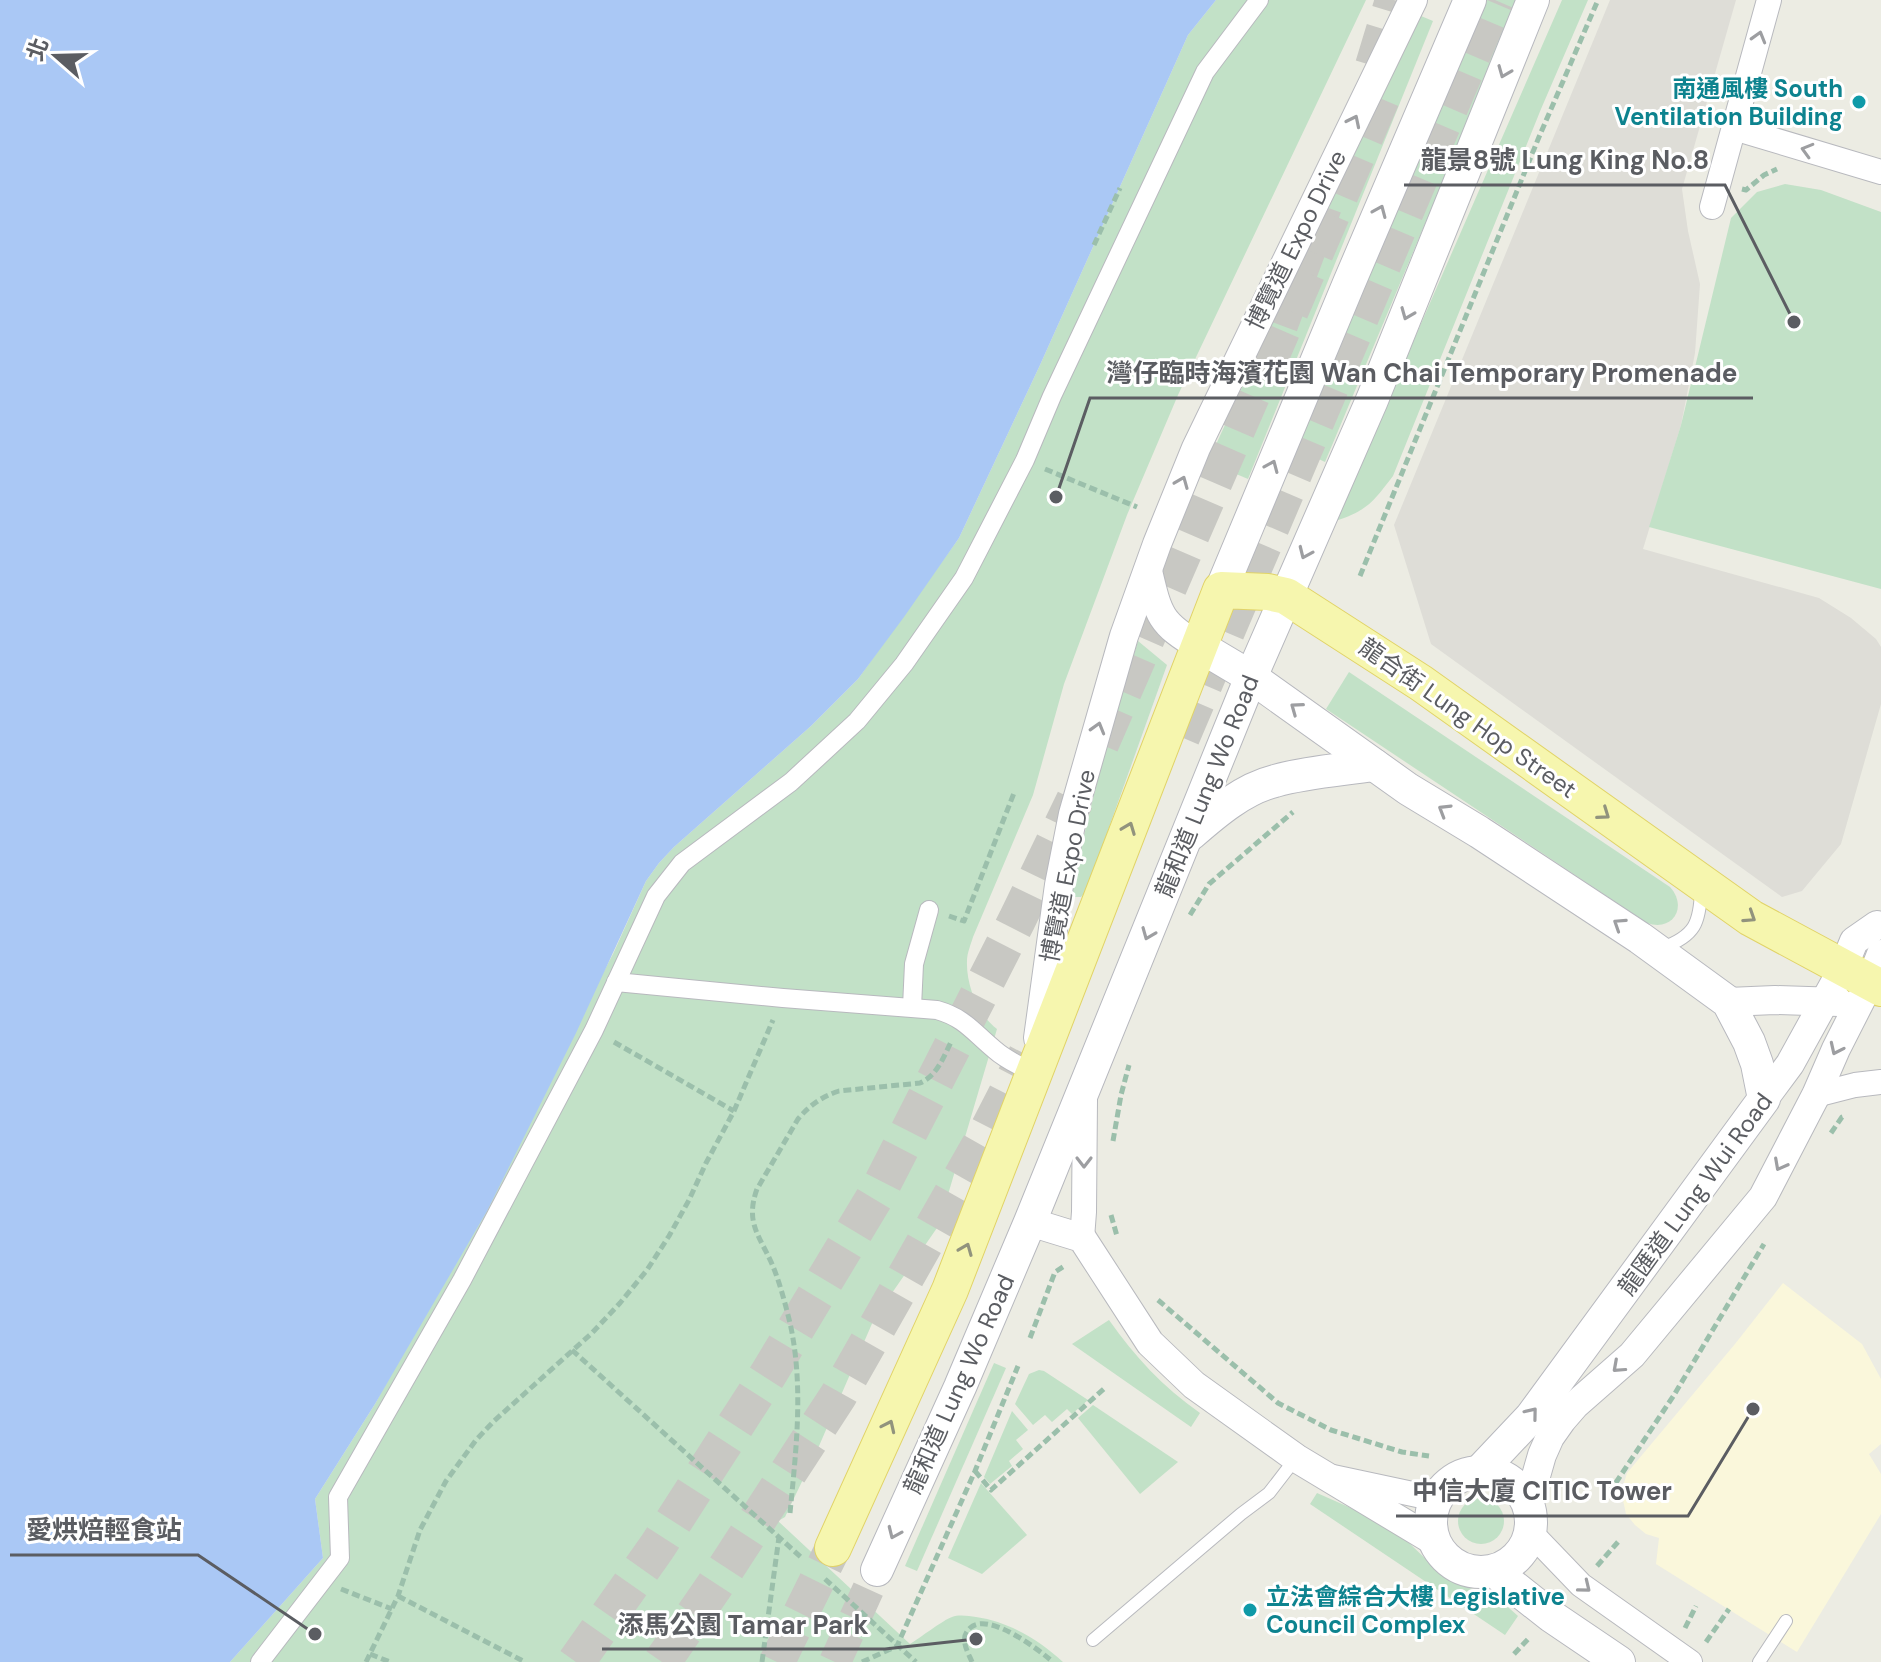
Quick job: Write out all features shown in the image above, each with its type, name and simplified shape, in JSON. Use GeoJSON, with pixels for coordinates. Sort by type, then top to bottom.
{"type":"FeatureCollection","features":[{"type":"Feature","properties":{"kind":"main road","name":"龍和道 Lung Wo Road"},"geometry":{"type":"LineString","coordinates":[[822,1564],[950,1290],[1221,590],[1470,0]]}},
{"type":"Feature","properties":{"kind":"main road","name":"龍和道 Lung Wo Road"},"geometry":{"type":"LineString","coordinates":[[877,1570],[1030,1222],[1251,677],[1372,400],[1533,0]]}},
{"type":"Feature","properties":{"kind":"main road","name":"龍合街 Lung Hop Street"},"geometry":{"type":"LineString","coordinates":[[1221,590],[1286,596],[1421,683],[1751,918],[1873,955]]}},
{"type":"Feature","properties":{"kind":"main road"},"geometry":{"type":"LineString","coordinates":[[1199,646],[1251,677],[1408,789],[1479,832],[1728,1002],[1749,1042],[1764,1099]]}},
{"type":"Feature","properties":{"kind":"main road"},"geometry":{"type":"LineString","coordinates":[[1188,836],[1236,799],[1273,781],[1374,765]]}},
{"type":"Feature","properties":{"kind":"main road","name":"龍匯道 Lung Wui Road"},"geometry":{"type":"LineString","coordinates":[[1436,1499],[1446,1484],[1470,1472],[1480,1471],[1531,1417],[1764,1099]]}},
{"type":"Feature","properties":{"kind":"main road"},"geometry":{"type":"LineString","coordinates":[[1480,1471],[1495,1473],[1520,1490],[1529,1518]]}},
{"type":"Feature","properties":{"kind":"main road"},"geometry":{"type":"LineString","coordinates":[[1436,1499],[1430,1520],[1434,1541],[1452,1564],[1466,1570],[1494,1571],[1551,1616],[1619,1662]]}},
{"type":"Feature","properties":{"kind":"main road","name":"龍匯道 Lung Wui Road"},"geometry":{"type":"LineString","coordinates":[[1494,1571],[1518,1556],[1525,1545],[1529,1518]]}},
{"type":"Feature","properties":{"kind":"street"},"geometry":{"type":"LineString","coordinates":[[260,1662],[340,1558],[338,1497],[462,1280],[594,1030],[656,896],[682,863],[791,782],[857,721],[904,664],[964,578],[1025,460],[1058,383],[1205,72],[1259,0]]}},
{"type":"Feature","properties":{"kind":"street","name":"博覽道 Expo Drive"},"geometry":{"type":"LineString","coordinates":[[1034,1074],[1059,885],[1073,814],[1124,636],[1196,448],[1413,0]]}},
{"type":"Feature","properties":{"kind":"street"},"geometry":{"type":"LineString","coordinates":[[1712,207],[1769,0]]}},
{"type":"Feature","properties":{"kind":"street"},"geometry":{"type":"LineString","coordinates":[[1734,128],[1881,172]]}},
{"type":"Feature","properties":{"kind":"street"},"geometry":{"type":"LineString","coordinates":[[1148,571],[1158,610],[1165,623],[1199,646]]}},
{"type":"Feature","properties":{"kind":"street"},"geometry":{"type":"LineString","coordinates":[[912,1007],[914,964],[929,910]]}},
{"type":"Feature","properties":{"kind":"street","name":"龍匯道 Lung Wui Road"},"geometry":{"type":"LineString","coordinates":[[1764,1099],[1790,1064],[1824,1001],[1873,955]]}},
{"type":"Feature","properties":{"kind":"street","name":"龍匯道 Lung Wui Road"},"geometry":{"type":"LineString","coordinates":[[1529,1518],[1542,1455],[1562,1420],[1632,1355],[1763,1197],[1816,1095],[1873,955]]}},
{"type":"Feature","properties":{"kind":"street"},"geometry":{"type":"LineString","coordinates":[[616,982],[937,1010],[963,1021],[996,1051],[1034,1074]]}},
{"type":"Feature","properties":{"kind":"street"},"geometry":{"type":"LineString","coordinates":[[1728,1002],[1824,1001]]}},
{"type":"Feature","properties":{"kind":"street"},"geometry":{"type":"LineString","coordinates":[[1816,1095],[1881,1082]]}},
{"type":"Feature","properties":{"kind":"street"},"geometry":{"type":"LineString","coordinates":[[1085,1086],[1086,1243],[1150,1343],[1194,1385],[1296,1458],[1434,1541]]}},
{"type":"Feature","properties":{"kind":"street"},"geometry":{"type":"LineString","coordinates":[[1030,1222],[1086,1243]]}},
{"type":"Feature","properties":{"kind":"street"},"geometry":{"type":"LineString","coordinates":[[1323,1475],[1436,1499]]}},
{"type":"Feature","properties":{"kind":"street"},"geometry":{"type":"LineString","coordinates":[[1529,1518],[1581,1585],[1695,1656]]}},
{"type":"Feature","properties":{"kind":"lane"},"geometry":{"type":"LineString","coordinates":[[1656,950],[1676,943],[1694,929],[1701,909],[1701,883]]}},
{"type":"Feature","properties":{"kind":"lane"},"geometry":{"type":"LineString","coordinates":[[1093,1640],[1269,1493],[1296,1458]]}},
{"type":"Feature","properties":{"kind":"lane"},"geometry":{"type":"LineString","coordinates":[[1759,1662],[1786,1621]]}},
{"type":"Feature","properties":{"kind":"path"},"geometry":{"type":"LineString","coordinates":[[1360,576],[1598,0]]}},
{"type":"Feature","properties":{"kind":"path"},"geometry":{"type":"LineString","coordinates":[[1025,460],[1137,507]]}},
{"type":"Feature","properties":{"kind":"path"},"geometry":{"type":"LineString","coordinates":[[929,910],[964,921],[1014,793]]}},
{"type":"Feature","properties":{"kind":"path","name":"龍和道 Lung Wo Road"},"geometry":{"type":"LineString","coordinates":[[1186,920],[1209,884],[1293,812]]}},
{"type":"Feature","properties":{"kind":"path"},"geometry":{"type":"LineString","coordinates":[[366,1662],[398,1596],[420,1530],[460,1459],[494,1421],[592,1333],[647,1270],[669,1236],[734,1111],[783,998]]}},
{"type":"Feature","properties":{"kind":"path"},"geometry":{"type":"LineString","coordinates":[[790,1513],[798,1418],[796,1356],[782,1294],[772,1265],[753,1228],[753,1199],[791,1130],[807,1108],[839,1091],[928,1080],[963,1021]]}},
{"type":"Feature","properties":{"kind":"path"},"geometry":{"type":"LineString","coordinates":[[618,1045],[734,1111]]}},
{"type":"Feature","properties":{"kind":"path"},"geometry":{"type":"LineString","coordinates":[[1111,1150],[1131,1058]]}},
{"type":"Feature","properties":{"kind":"path"},"geometry":{"type":"LineString","coordinates":[[1827,1139],[1842,1117]]}},
{"type":"Feature","properties":{"kind":"path"},"geometry":{"type":"LineString","coordinates":[[1111,1214],[1121,1246]]}},
{"type":"Feature","properties":{"kind":"path"},"geometry":{"type":"LineString","coordinates":[[1030,1338],[1055,1272],[1086,1243]]}},
{"type":"Feature","properties":{"kind":"path"},"geometry":{"type":"LineString","coordinates":[[1609,1493],[1674,1395],[1764,1243]]}},
{"type":"Feature","properties":{"kind":"path"},"geometry":{"type":"LineString","coordinates":[[1158,1300],[1278,1403],[1331,1430],[1402,1452],[1429,1456]]}},
{"type":"Feature","properties":{"kind":"path"},"geometry":{"type":"LineString","coordinates":[[572,1350],[779,1537],[822,1564],[897,1646],[916,1662]]}},
{"type":"Feature","properties":{"kind":"path"},"geometry":{"type":"LineString","coordinates":[[862,1662],[897,1646],[1018,1366]]}},
{"type":"Feature","properties":{"kind":"path"},"geometry":{"type":"LineString","coordinates":[[975,1471],[991,1490],[1106,1387]]}},
{"type":"Feature","properties":{"kind":"path"},"geometry":{"type":"LineString","coordinates":[[762,1662],[779,1537]]}},
{"type":"Feature","properties":{"kind":"path"},"geometry":{"type":"LineString","coordinates":[[349,1592],[392,1609]]}},
{"type":"Feature","properties":{"kind":"path"},"geometry":{"type":"LineString","coordinates":[[398,1596],[525,1662]]}},
{"type":"Feature","properties":{"kind":"path"},"geometry":{"type":"LineString","coordinates":[[1690,1621],[1696,1606]]}},
{"type":"Feature","properties":{"kind":"path"},"geometry":{"type":"LineString","coordinates":[[1695,1656],[1729,1609]]}},
{"type":"Feature","properties":{"kind":"path"},"geometry":{"type":"LineString","coordinates":[[972,1662],[964,1641],[967,1631],[974,1624],[985,1623],[1021,1639],[1053,1662]]}},
{"type":"Feature","properties":{"kind":"path"},"geometry":{"type":"LineString","coordinates":[[370,1654],[390,1662]]}},
{"type":"Feature","properties":{"kind":"shaded area"},"geometry":{"type":"Polygon","coordinates":[[[1610,0],[1736,0],[1682,189],[1700,284],[1695,353],[1681,425],[1643,549],[1819,598],[1851,618],[1881,647],[1881,704],[1841,844],[1802,891],[1782,897],[1431,644],[1394,525],[1610,0]]]}},
{"type":"Feature","properties":{"kind":"shaded area"},"geometry":{"type":"Polygon","coordinates":[[[1783,1283],[1862,1344],[1881,1379],[1881,1444],[1869,1454],[1881,1474],[1881,1514],[1797,1652],[1656,1564],[1659,1538],[1646,1534],[1635,1525],[1626,1514],[1623,1500],[1627,1473],[1783,1283]]]}},
{"type":"Feature","properties":{"kind":"green space"},"geometry":{"type":"Polygon","coordinates":[[[1216,0],[1366,0],[1178,395],[1127,515],[1064,684],[1033,795],[973,937],[967,961],[971,989],[984,1016],[997,1029],[939,1225],[874,1319],[819,1446],[785,1517],[778,1521],[910,1644],[948,1619],[967,1616],[989,1619],[1012,1628],[1034,1639],[1063,1662],[230,1662],[323,1558],[315,1499],[375,1404],[613,954],[646,881],[674,847],[811,726],[858,679],[959,538],[1188,35],[1216,0]]]}},
{"type":"Feature","properties":{"kind":"green space"},"geometry":{"type":"Polygon","coordinates":[[[1485,0],[1519,0],[1325,462],[1291,446],[1485,0]]]}},
{"type":"Feature","properties":{"kind":"green space"},"geometry":{"type":"Polygon","coordinates":[[[1562,0],[1588,0],[1393,476],[1368,504],[1335,521],[1562,0]]]}},
{"type":"Feature","properties":{"kind":"green space"},"geometry":{"type":"Polygon","coordinates":[[[1421,16],[1433,21],[1248,479],[1208,462],[1272,322],[1421,16]]]}},
{"type":"Feature","properties":{"kind":"green space"},"geometry":{"type":"Polygon","coordinates":[[[1785,184],[1821,190],[1881,212],[1881,589],[1649,527],[1681,425],[1731,218],[1757,192],[1785,184]]]}},
{"type":"Feature","properties":{"kind":"green space"},"geometry":{"type":"Polygon","coordinates":[[[1138,641],[1167,665],[1086,892],[1081,897],[1075,897],[1071,888],[1107,742],[1138,641]]]}},
{"type":"Feature","properties":{"kind":"green space"},"geometry":{"type":"Polygon","coordinates":[[[1349,672],[1670,887],[1678,902],[1675,916],[1664,924],[1647,923],[1326,709],[1349,672]]]}},
{"type":"Feature","properties":{"kind":"green space"},"geometry":{"type":"Polygon","coordinates":[[[1109,1320],[1150,1371],[1200,1413],[1191,1427],[1072,1344],[1109,1320]]]}},
{"type":"Feature","properties":{"kind":"green space"},"geometry":{"type":"Polygon","coordinates":[[[994,1363],[1006,1368],[917,1571],[905,1566],[994,1363]]]}},
{"type":"Feature","properties":{"kind":"green space"},"geometry":{"type":"Polygon","coordinates":[[[1039,1370],[1088,1400],[1072,1414],[1067,1409],[1052,1422],[1045,1415],[1033,1425],[1015,1404],[1029,1374],[1039,1370]]]}},
{"type":"Feature","properties":{"kind":"green space"},"geometry":{"type":"Polygon","coordinates":[[[1093,1405],[1178,1462],[1140,1494],[1078,1418],[1093,1405]]]}},
{"type":"Feature","properties":{"kind":"green space"},"geometry":{"type":"Polygon","coordinates":[[[1012,1411],[1028,1430],[1016,1440],[1023,1449],[1009,1461],[1012,1466],[990,1484],[984,1477],[1012,1411]]]}},
{"type":"Feature","properties":{"kind":"green space"},"geometry":{"type":"Polygon","coordinates":[[[981,1483],[1027,1535],[982,1574],[948,1558],[981,1483]]]}},
{"type":"Feature","properties":{"kind":"green space"},"geometry":{"type":"Polygon","coordinates":[[[1317,1493],[1360,1512],[1404,1538],[1438,1571],[1463,1586],[1488,1594],[1518,1616],[1505,1635],[1310,1504],[1317,1493]]]}},
{"type":"Feature","properties":{"kind":"green space"},"geometry":{"type":"Polygon","coordinates":[[[1481,1498],[1497,1505],[1504,1521],[1497,1537],[1481,1544],[1465,1537],[1458,1521],[1465,1505],[1481,1498]]]}},
{"type":"Feature","properties":{"kind":"water"},"geometry":{"type":"Polygon","coordinates":[[[0,0],[1216,0],[1188,35],[959,538],[858,679],[811,726],[674,847],[646,881],[576,1033],[487,1211],[375,1404],[315,1499],[323,1558],[230,1662],[0,1662],[0,0]]]}},
{"type":"Feature","properties":{"kind":"tunnel"},"geometry":{"type":"LineString","coordinates":[[1374,66],[1394,0]]}},
{"type":"Feature","properties":{"kind":"tunnel"},"geometry":{"type":"LineString","coordinates":[[1181,737],[1495,0]]}},
{"type":"Feature","properties":{"kind":"tunnel"},"geometry":{"type":"LineString","coordinates":[[1263,368],[1384,86]]}},
{"type":"Feature","properties":{"kind":"tunnel"},"geometry":{"type":"LineString","coordinates":[[1100,744],[1263,368],[1323,206]]}},
{"type":"Feature","properties":{"kind":"tunnel"},"geometry":{"type":"LineString","coordinates":[[576,1662],[657,1547],[769,1373],[879,1190],[1075,800]]}},
{"type":"Feature","properties":{"kind":"tunnel"},"geometry":{"type":"LineString","coordinates":[[662,1662],[838,1396],[986,1135],[1027,1055]]}},
{"type":"Feature","properties":{"kind":"tunnel"},"geometry":{"type":"LineString","coordinates":[[777,1662],[833,1548]]}},
{"type":"Feature","properties":{"kind":"tunnel"},"geometry":{"type":"LineString","coordinates":[[835,1662],[877,1570]]}},
{"type":"Feature","properties":{"kind":"place","name":"南通風樓 South Ventilation Building"},"geometry":{"type":"Point","coordinates":[1859,102]}},
{"type":"Feature","properties":{"kind":"place","name":"龍景8號 Lung King No.8"},"geometry":{"type":"Point","coordinates":[1794,322]}},
{"type":"Feature","properties":{"kind":"place","name":"灣仔臨時海濱花園 Wan Chai Temporary Promenade"},"geometry":{"type":"Point","coordinates":[1056,497]}},
{"type":"Feature","properties":{"kind":"place","name":"中信大廈 CITIC Tower"},"geometry":{"type":"Point","coordinates":[1753,1409]}},
{"type":"Feature","properties":{"kind":"place","name":"立法會綜合大樓 Legislative Council Complex"},"geometry":{"type":"Point","coordinates":[1250,1610]}},
{"type":"Feature","properties":{"kind":"place","name":"愛烘焙輕食站"},"geometry":{"type":"Point","coordinates":[315,1634]}},
{"type":"Feature","properties":{"kind":"place","name":"添馬公園 Tamar Park"},"geometry":{"type":"Point","coordinates":[976,1639]}}]}
